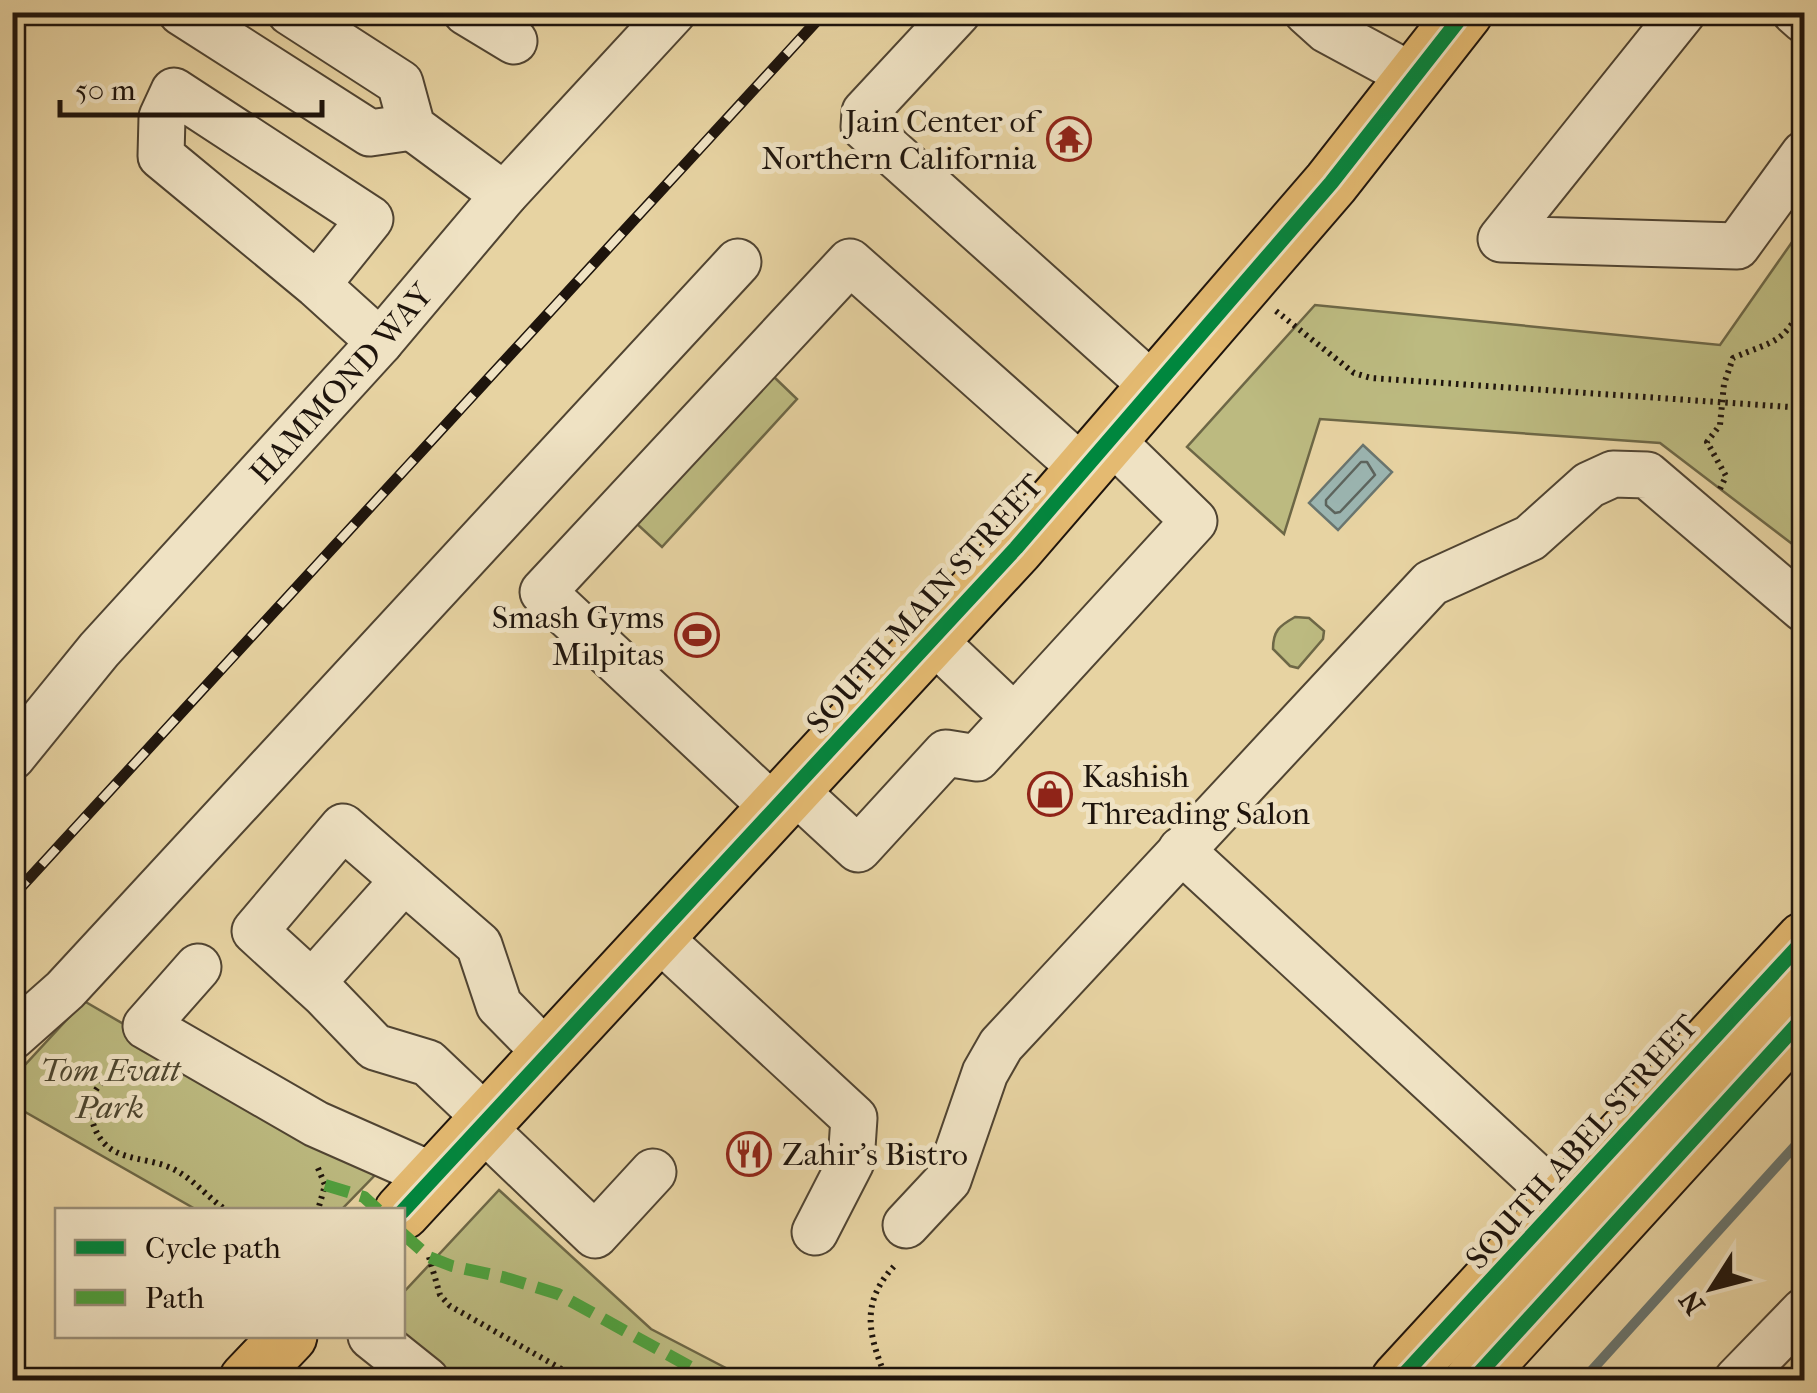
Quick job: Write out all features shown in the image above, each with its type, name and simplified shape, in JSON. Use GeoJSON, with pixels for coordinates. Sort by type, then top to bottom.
{"type":"FeatureCollection","features":[{"type":"Feature","properties":{"kind":"main road","name":"SOUTH MAIN STREET"},"geometry":{"type":"LineString","coordinates":[[422,1215],[485,1123],[932,639],[1332,184],[1460,14]]}},
{"type":"Feature","properties":{"kind":"main road","name":"SOUTH ABEL STREET"},"geometry":{"type":"LineString","coordinates":[[1399,1380],[1804,940]]}},
{"type":"Feature","properties":{"kind":"main road"},"geometry":{"type":"LineString","coordinates":[[1473,1380],[1804,1018]]}},
{"type":"Feature","properties":{"kind":"main road"},"geometry":{"type":"LineString","coordinates":[[248,1380],[287,1338]]}},
{"type":"Feature","properties":{"kind":"street"},"geometry":{"type":"LineString","coordinates":[[180,12],[370,133],[412,127]]}},
{"type":"Feature","properties":{"kind":"street"},"geometry":{"type":"LineString","coordinates":[[290,12],[400,83],[412,127],[504,195]]}},
{"type":"Feature","properties":{"kind":"street"},"geometry":{"type":"LineString","coordinates":[[466,12],[514,41]]}},
{"type":"Feature","properties":{"kind":"street","name":"HAMMOND WAY"},"geometry":{"type":"LineString","coordinates":[[12,757],[99,650],[380,342],[504,195],[673,12]]}},
{"type":"Feature","properties":{"kind":"street"},"geometry":{"type":"LineString","coordinates":[[958,12],[865,112],[864,127],[1155,388]]}},
{"type":"Feature","properties":{"kind":"street"},"geometry":{"type":"LineString","coordinates":[[1308,12],[1327,30],[1414,77]]}},
{"type":"Feature","properties":{"kind":"street"},"geometry":{"type":"LineString","coordinates":[[1683,12],[1501,239],[1737,246],[1804,154]]}},
{"type":"Feature","properties":{"kind":"street"},"geometry":{"type":"LineString","coordinates":[[1795,12],[1804,20]]}},
{"type":"Feature","properties":{"kind":"street"},"geometry":{"type":"LineString","coordinates":[[317,286],[370,219],[174,91],[162,117],[161,156],[380,342]]}},
{"type":"Feature","properties":{"kind":"street"},"geometry":{"type":"LineString","coordinates":[[12,1037],[65,990],[738,262]]}},
{"type":"Feature","properties":{"kind":"street"},"geometry":{"type":"LineString","coordinates":[[850,262],[1097,454],[1194,521],[977,758],[946,753],[858,849],[784,799],[543,592],[850,262]]}},
{"type":"Feature","properties":{"kind":"street"},"geometry":{"type":"LineString","coordinates":[[906,1225],[948,1180],[986,1073],[1001,1045],[1431,582],[1530,538],[1589,485],[1613,474],[1647,474],[1804,609]]}},
{"type":"Feature","properties":{"kind":"street"},"geometry":{"type":"LineString","coordinates":[[932,639],[1014,716]]}},
{"type":"Feature","properties":{"kind":"street"},"geometry":{"type":"LineString","coordinates":[[548,1055],[499,1005],[478,945],[343,827],[255,931],[376,1047],[428,1064],[595,1234],[653,1172]]}},
{"type":"Feature","properties":{"kind":"street"},"geometry":{"type":"LineString","coordinates":[[1181,850],[1564,1204]]}},
{"type":"Feature","properties":{"kind":"street"},"geometry":{"type":"LineString","coordinates":[[312,983],[404,880]]}},
{"type":"Feature","properties":{"kind":"street"},"geometry":{"type":"LineString","coordinates":[[657,936],[854,1118],[852,1162],[815,1232]]}},
{"type":"Feature","properties":{"kind":"street"},"geometry":{"type":"LineString","coordinates":[[198,967],[146,1026],[316,1124],[422,1215]]}},
{"type":"Feature","properties":{"kind":"street"},"geometry":{"type":"LineString","coordinates":[[1737,1380],[1804,1311]]}},
{"type":"Feature","properties":{"kind":"street"},"geometry":{"type":"LineString","coordinates":[[374,1338],[426,1380]]}},
{"type":"Feature","properties":{"kind":"path"},"geometry":{"type":"LineString","coordinates":[[1244,284],[1312,343],[1354,373],[1370,378],[1804,408]]}},
{"type":"Feature","properties":{"kind":"path"},"geometry":{"type":"LineString","coordinates":[[1698,518],[1726,482],[1722,464],[1712,456],[1707,442],[1720,424],[1724,384],[1734,358],[1781,339],[1804,303]]}},
{"type":"Feature","properties":{"kind":"path"},"geometry":{"type":"LineString","coordinates":[[141,1066],[121,1070],[97,1086],[91,1101],[92,1122],[101,1141],[116,1154],[169,1166],[199,1185],[224,1208]]}},
{"type":"Feature","properties":{"kind":"path"},"geometry":{"type":"LineString","coordinates":[[308,1154],[325,1185],[319,1208]]}},
{"type":"Feature","properties":{"kind":"path"},"geometry":{"type":"LineString","coordinates":[[422,1215],[440,1295],[450,1306],[581,1380]]}},
{"type":"Feature","properties":{"kind":"green space"},"geometry":{"type":"Polygon","coordinates":[[[1804,225],[1804,553],[1660,443],[1320,419],[1284,534],[1187,447],[1315,305],[1720,345],[1804,225]]]}},
{"type":"Feature","properties":{"kind":"green space"},"geometry":{"type":"Polygon","coordinates":[[[773,376],[797,399],[662,547],[637,524],[773,376]]]}},
{"type":"Feature","properties":{"kind":"green space"},"geometry":{"type":"Polygon","coordinates":[[[1295,617],[1309,618],[1324,631],[1323,639],[1298,668],[1290,666],[1273,649],[1278,630],[1295,617]]]}},
{"type":"Feature","properties":{"kind":"green space","name":"Tom Evatt Park"},"geometry":{"type":"Polygon","coordinates":[[[84,1001],[378,1172],[343,1208],[193,1208],[13,1105],[12,1079],[84,1001]]]}},
{"type":"Feature","properties":{"kind":"green space"},"geometry":{"type":"Polygon","coordinates":[[[499,1190],[651,1329],[749,1380],[458,1380],[405,1337],[405,1291],[499,1190]]]}},
{"type":"Feature","properties":{"kind":"water"},"geometry":{"type":"Polygon","coordinates":[[[1363,445],[1392,472],[1338,530],[1309,503],[1363,445]]]}},
{"type":"Feature","properties":{"kind":"waterway"},"geometry":{"type":"LineString","coordinates":[[1583,1380],[1804,1136]]}},
{"type":"Feature","properties":{"kind":"railway"},"geometry":{"type":"LineString","coordinates":[[12,897],[825,12]]}},
{"type":"Feature","properties":{"kind":"marked path"},"geometry":{"type":"LineString","coordinates":[[325,1185],[364,1197],[376,1208]]}},
{"type":"Feature","properties":{"kind":"marked path"},"geometry":{"type":"LineString","coordinates":[[405,1236],[429,1257],[452,1266],[558,1294],[714,1380]]}},
{"type":"Feature","properties":{"kind":"cycle path"},"geometry":{"type":"LineString","coordinates":[[405,1209],[1016,548],[1331,183],[1465,12]]}},
{"type":"Feature","properties":{"kind":"cycle path"},"geometry":{"type":"LineString","coordinates":[[1399,1380],[1804,940]]}},
{"type":"Feature","properties":{"kind":"cycle path"},"geometry":{"type":"LineString","coordinates":[[1473,1380],[1804,1017]]}},
{"type":"Feature","properties":{"kind":"place","name":"Jain Center of Northern California"},"geometry":{"type":"Point","coordinates":[1069,139]}},
{"type":"Feature","properties":{"kind":"place","name":"Smash Gyms Milpitas"},"geometry":{"type":"Point","coordinates":[697,635]}},
{"type":"Feature","properties":{"kind":"place","name":"Kashish Threading Salon"},"geometry":{"type":"Point","coordinates":[1050,794]}},
{"type":"Feature","properties":{"kind":"place","name":"Zahir's Bistro"},"geometry":{"type":"Point","coordinates":[749,1154]}}]}
